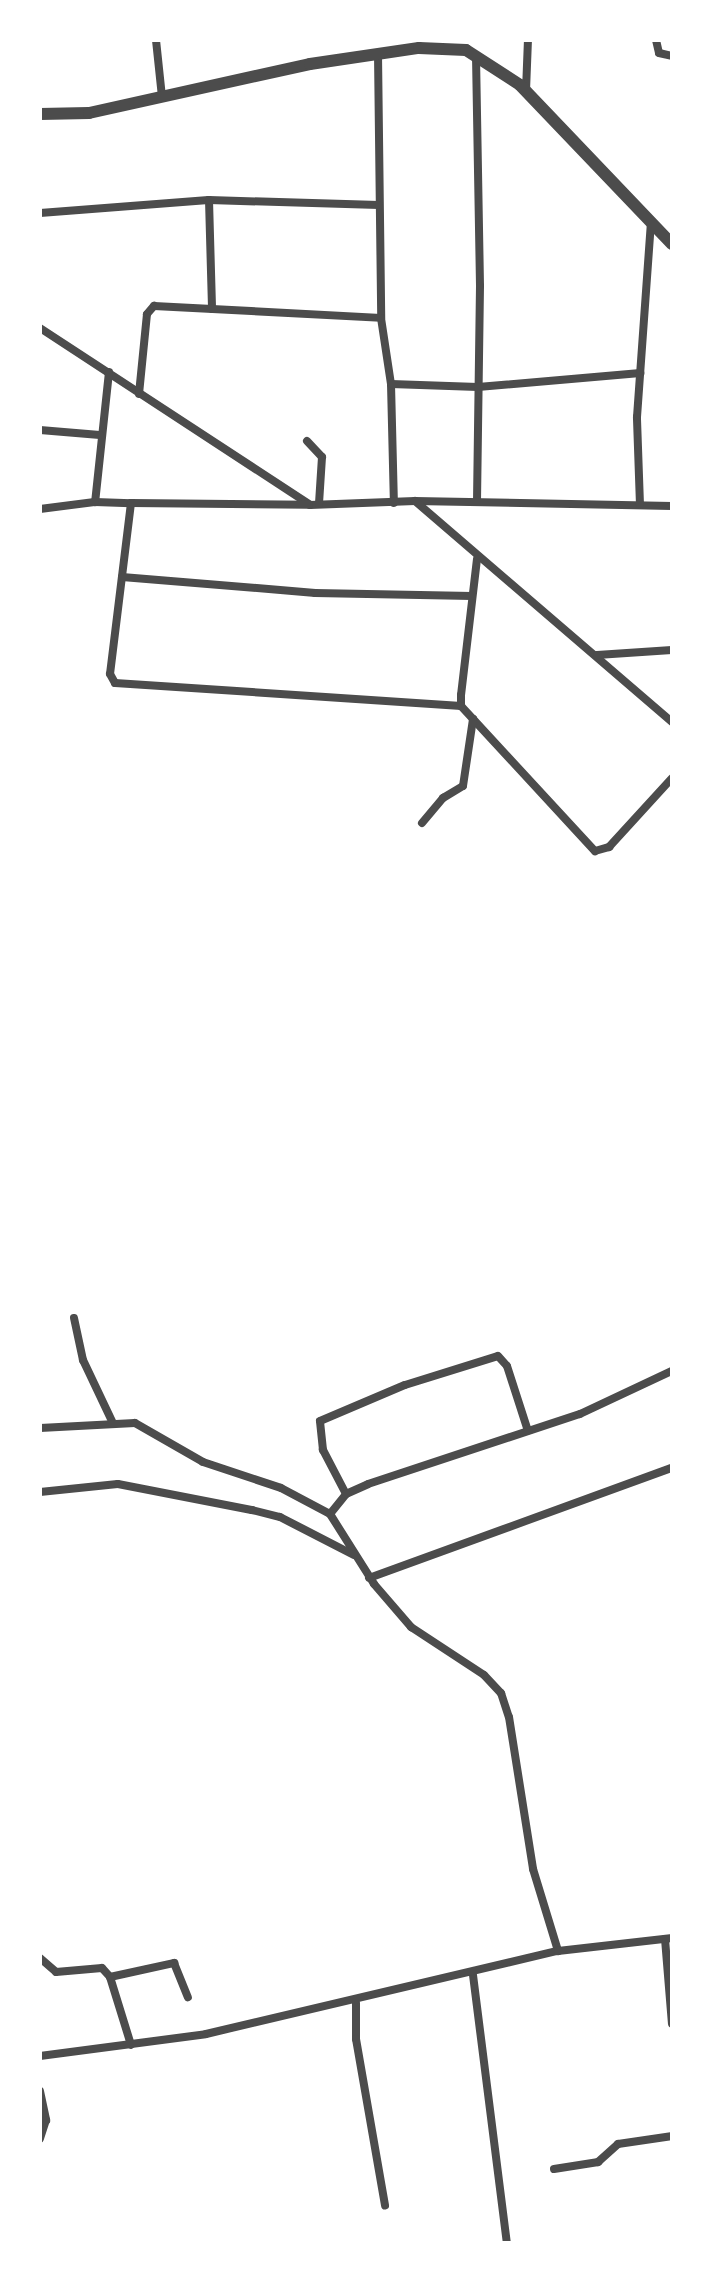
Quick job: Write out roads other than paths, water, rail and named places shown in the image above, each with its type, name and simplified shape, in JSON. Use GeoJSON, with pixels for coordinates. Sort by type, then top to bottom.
{"type":"FeatureCollection","features":[{"type":"Feature","properties":{"kind":"street"},"geometry":{"type":"LineString","coordinates":[[156,40],[162,97]]}},
{"type":"Feature","properties":{"kind":"street"},"geometry":{"type":"LineString","coordinates":[[526,92],[528,40]]}},
{"type":"Feature","properties":{"kind":"street"},"geometry":{"type":"LineString","coordinates":[[656,40],[659,53],[672,56]]}},
{"type":"Feature","properties":{"kind":"street"},"geometry":{"type":"LineString","coordinates":[[40,114],[89,113],[378,54],[442,46],[476,55],[526,92],[672,244]]}},
{"type":"Feature","properties":{"kind":"street"},"geometry":{"type":"LineString","coordinates":[[378,54],[381,318],[391,384],[394,503]]}},
{"type":"Feature","properties":{"kind":"street"},"geometry":{"type":"LineString","coordinates":[[476,55],[477,502]]}},
{"type":"Feature","properties":{"kind":"street"},"geometry":{"type":"LineString","coordinates":[[40,213],[209,200],[379,205]]}},
{"type":"Feature","properties":{"kind":"street"},"geometry":{"type":"LineString","coordinates":[[209,200],[212,309]]}},
{"type":"Feature","properties":{"kind":"street"},"geometry":{"type":"LineString","coordinates":[[640,505],[640,373],[651,222]]}},
{"type":"Feature","properties":{"kind":"street"},"geometry":{"type":"LineString","coordinates":[[139,394],[150,309],[212,309],[381,318]]}},
{"type":"Feature","properties":{"kind":"street"},"geometry":{"type":"LineString","coordinates":[[40,328],[314,504]]}},
{"type":"Feature","properties":{"kind":"street"},"geometry":{"type":"LineString","coordinates":[[95,502],[109,372]]}},
{"type":"Feature","properties":{"kind":"street"},"geometry":{"type":"LineString","coordinates":[[391,384],[478,387],[640,373]]}},
{"type":"Feature","properties":{"kind":"street"},"geometry":{"type":"LineString","coordinates":[[40,430],[100,435]]}},
{"type":"Feature","properties":{"kind":"street"},"geometry":{"type":"LineString","coordinates":[[307,441],[322,457],[314,504]]}},
{"type":"Feature","properties":{"kind":"street"},"geometry":{"type":"LineString","coordinates":[[40,509],[95,502],[314,504],[415,501],[672,506]]}},
{"type":"Feature","properties":{"kind":"street"},"geometry":{"type":"LineString","coordinates":[[415,501],[477,559],[597,655],[672,722]]}},
{"type":"Feature","properties":{"kind":"street"},"geometry":{"type":"LineString","coordinates":[[131,503],[110,674],[115,683],[461,706],[595,851],[609,847],[672,778]]}},
{"type":"Feature","properties":{"kind":"street"},"geometry":{"type":"LineString","coordinates":[[461,706],[477,559]]}},
{"type":"Feature","properties":{"kind":"street"},"geometry":{"type":"LineString","coordinates":[[122,577],[315,593],[472,596]]}},
{"type":"Feature","properties":{"kind":"street"},"geometry":{"type":"LineString","coordinates":[[597,655],[672,650]]}},
{"type":"Feature","properties":{"kind":"street"},"geometry":{"type":"LineString","coordinates":[[422,823],[443,798],[463,786],[473,719]]}},
{"type":"Feature","properties":{"kind":"street"},"geometry":{"type":"LineString","coordinates":[[74,1318],[83,1360],[112,1421]]}},
{"type":"Feature","properties":{"kind":"street"},"geometry":{"type":"LineString","coordinates":[[346,1494],[323,1450],[320,1421],[405,1385],[504,1358],[528,1431]]}},
{"type":"Feature","properties":{"kind":"street"},"geometry":{"type":"LineString","coordinates":[[330,1514],[346,1494],[528,1431],[672,1371]]}},
{"type":"Feature","properties":{"kind":"street"},"geometry":{"type":"LineString","coordinates":[[40,1428],[68,1430],[112,1421],[146,1427],[203,1462],[281,1488],[330,1514],[369,1578],[423,1637],[484,1675],[501,1693],[533,1869],[558,1951]]}},
{"type":"Feature","properties":{"kind":"street"},"geometry":{"type":"LineString","coordinates":[[369,1578],[672,1468]]}},
{"type":"Feature","properties":{"kind":"street"},"geometry":{"type":"LineString","coordinates":[[40,1492],[118,1484],[252,1510],[280,1517],[356,1556]]}},
{"type":"Feature","properties":{"kind":"street"},"geometry":{"type":"LineString","coordinates":[[40,2056],[131,2045],[356,2003],[558,1951],[668,1939],[672,2024]]}},
{"type":"Feature","properties":{"kind":"street"},"geometry":{"type":"LineString","coordinates":[[40,1958],[56,1972],[96,1966],[110,1977],[131,2045]]}},
{"type":"Feature","properties":{"kind":"street"},"geometry":{"type":"LineString","coordinates":[[110,1977],[174,1963],[188,1997]]}},
{"type":"Feature","properties":{"kind":"street"},"geometry":{"type":"LineString","coordinates":[[473,1975],[507,2243]]}},
{"type":"Feature","properties":{"kind":"street"},"geometry":{"type":"LineString","coordinates":[[356,2003],[356,2039],[385,2205]]}},
{"type":"Feature","properties":{"kind":"street"},"geometry":{"type":"LineString","coordinates":[[40,2091],[46,2120],[40,2139]]}},
{"type":"Feature","properties":{"kind":"street"},"geometry":{"type":"LineString","coordinates":[[554,2169],[598,2162],[618,2144],[672,2136]]}}]}
